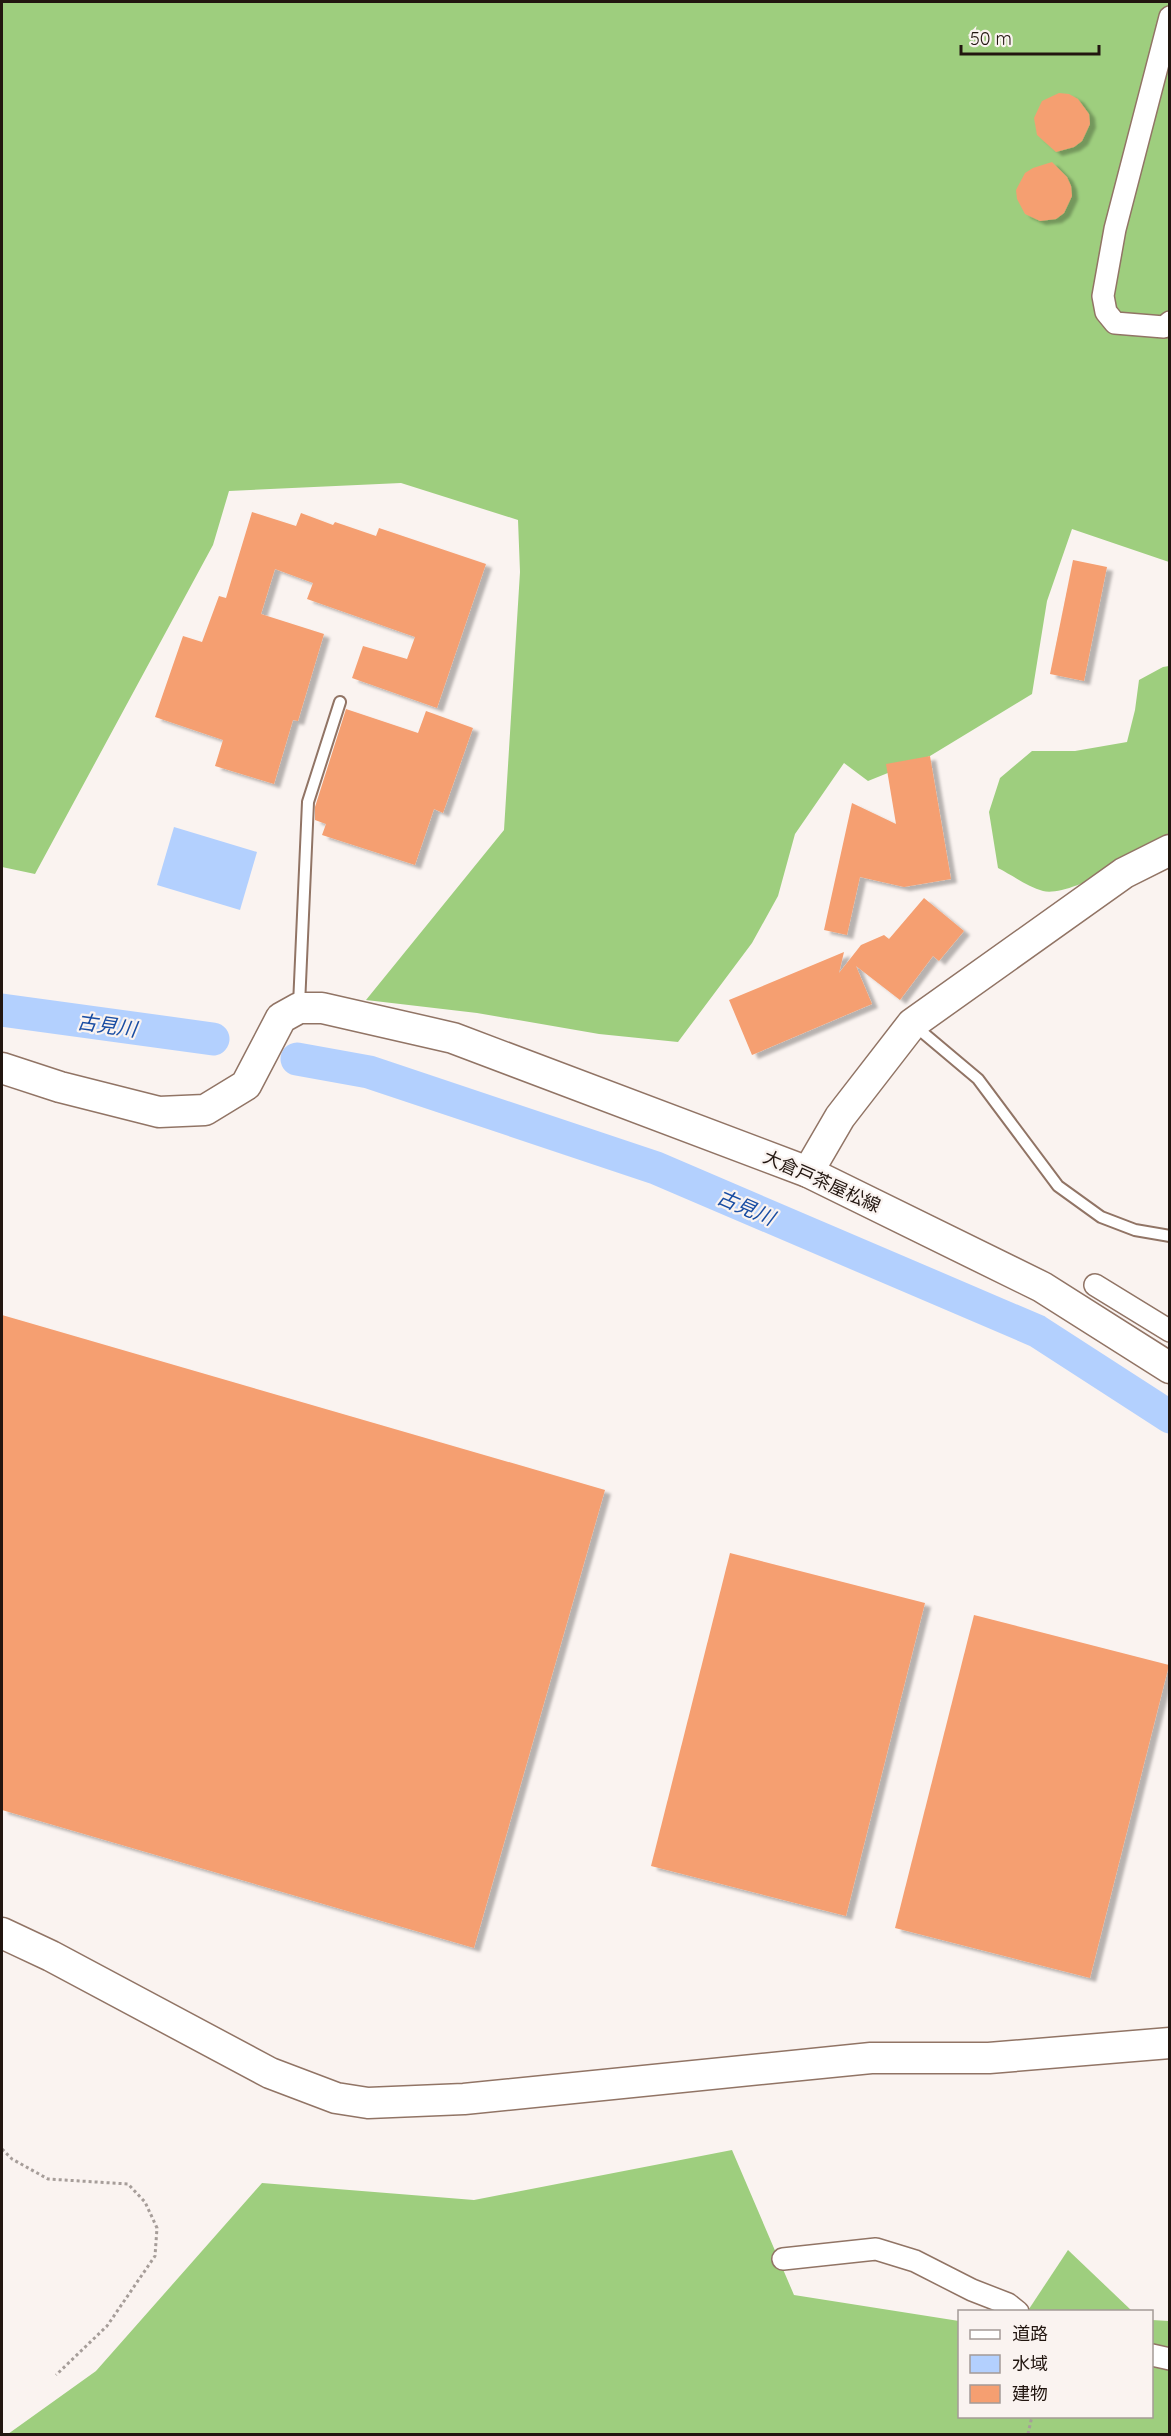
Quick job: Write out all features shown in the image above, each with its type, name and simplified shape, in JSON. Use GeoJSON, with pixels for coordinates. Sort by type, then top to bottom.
{"type":"FeatureCollection","features":[{"type":"Feature","properties":{"kind":"street"},"geometry":{"type":"LineString","coordinates":[[1170,17],[1115,230],[1103,296],[1106,312],[1115,323],[1164,327],[1170,322]]}},
{"type":"Feature","properties":{"kind":"street"},"geometry":{"type":"LineString","coordinates":[[808,1172],[840,1117],[912,1024],[1124,873],[1170,850]]}},
{"type":"Feature","properties":{"kind":"street"},"geometry":{"type":"LineString","coordinates":[[2,1068],[60,1087],[159,1112],[205,1110],[246,1084],[281,1018],[299,1008]]}},
{"type":"Feature","properties":{"kind":"street","name":"大倉戸茶屋松線"},"geometry":{"type":"LineString","coordinates":[[299,1008],[322,1008],[453,1038],[808,1172],[1042,1287],[1170,1368]]}},
{"type":"Feature","properties":{"kind":"street"},"geometry":{"type":"LineString","coordinates":[[1095,1285],[1170,1331]]}},
{"type":"Feature","properties":{"kind":"street"},"geometry":{"type":"LineString","coordinates":[[2,1934],[51,1956],[270,2073],[336,2098],[368,2103],[464,2099],[871,2058],[989,2058],[1170,2043]]}},
{"type":"Feature","properties":{"kind":"street"},"geometry":{"type":"LineString","coordinates":[[783,2259],[876,2249],[915,2261],[972,2290],[1008,2304],[1016,2310]]}},
{"type":"Feature","properties":{"kind":"street"},"geometry":{"type":"LineString","coordinates":[[1153,2355],[1170,2359]]}},
{"type":"Feature","properties":{"kind":"lane"},"geometry":{"type":"LineString","coordinates":[[299,1008],[308,802],[340,702]]}},
{"type":"Feature","properties":{"kind":"lane"},"geometry":{"type":"LineString","coordinates":[[912,1024],[978,1079],[1058,1186],[1101,1217],[1135,1230],[1170,1236]]}},
{"type":"Feature","properties":{"kind":"path"},"geometry":{"type":"LineString","coordinates":[[2,2149],[12,2158],[48,2180],[128,2184],[145,2202],[157,2228],[155,2256],[143,2274],[107,2326],[56,2374]]}},
{"type":"Feature","properties":{"kind":"path"},"geometry":{"type":"LineString","coordinates":[[1028,2434],[1032,2418]]}},
{"type":"Feature","properties":{"kind":"green space"},"geometry":{"type":"Polygon","coordinates":[[[2,2],[1169,2],[1169,562],[1072,529],[1047,601],[1032,694],[930,756],[868,781],[844,763],[795,834],[778,896],[752,943],[678,1042],[599,1034],[477,1013],[366,1000],[504,830],[520,572],[518,520],[401,483],[229,491],[213,545],[35,874],[2,867],[2,2]]]}},
{"type":"Feature","properties":{"kind":"green space"},"geometry":{"type":"Polygon","coordinates":[[[1169,666],[1169,838],[1088,881],[1055,891],[1037,889],[998,868],[989,812],[1000,778],[1032,751],[1075,751],[1127,742],[1139,680],[1169,666]]]}},
{"type":"Feature","properties":{"kind":"green space"},"geometry":{"type":"Polygon","coordinates":[[[732,2150],[794,2295],[958,2321],[958,2418],[1153,2418],[1153,2320],[1169,2321],[1169,2434],[8,2434],[96,2371],[262,2183],[474,2200],[732,2150]]]}},
{"type":"Feature","properties":{"kind":"green space"},"geometry":{"type":"Polygon","coordinates":[[[1068,2250],[1131,2310],[1028,2310],[1068,2250]]]}},
{"type":"Feature","properties":{"kind":"water"},"geometry":{"type":"Polygon","coordinates":[[[174,827],[257,852],[240,910],[157,885],[174,827]]]}},
{"type":"Feature","properties":{"kind":"building"},"geometry":{"type":"Polygon","coordinates":[[[1059,93],[1069,94],[1078,99],[1089,114],[1090,124],[1082,141],[1074,147],[1056,152],[1037,135],[1034,118],[1042,101],[1059,93]]]}},
{"type":"Feature","properties":{"kind":"building"},"geometry":{"type":"Polygon","coordinates":[[[1052,162],[1067,177],[1072,196],[1064,213],[1056,219],[1040,221],[1025,214],[1017,199],[1016,190],[1025,173],[1052,162]]]}},
{"type":"Feature","properties":{"kind":"building"},"geometry":{"type":"Polygon","coordinates":[[[252,512],[296,526],[301,513],[333,525],[335,522],[376,536],[379,528],[486,564],[437,708],[352,678],[363,646],[407,659],[415,637],[307,599],[313,583],[275,569],[261,614],[324,634],[298,721],[293,720],[274,784],[215,766],[223,740],[155,717],[183,636],[202,642],[219,596],[226,598],[252,512]]]}},
{"type":"Feature","properties":{"kind":"building"},"geometry":{"type":"Polygon","coordinates":[[[1073,560],[1107,567],[1084,681],[1050,674],[1073,560]]]}},
{"type":"Feature","properties":{"kind":"building"},"geometry":{"type":"Polygon","coordinates":[[[346,709],[418,733],[426,711],[473,728],[443,813],[434,809],[415,865],[322,835],[326,824],[315,820],[315,807],[346,709]]]}},
{"type":"Feature","properties":{"kind":"building"},"geometry":{"type":"Polygon","coordinates":[[[930,756],[951,879],[904,887],[860,877],[847,935],[824,930],[852,803],[896,824],[886,764],[930,756]]]}},
{"type":"Feature","properties":{"kind":"building"},"geometry":{"type":"Polygon","coordinates":[[[924,898],[964,931],[939,961],[933,956],[900,1000],[856,966],[872,1004],[752,1055],[729,1000],[844,952],[839,973],[861,945],[884,935],[889,939],[924,898]]]}},
{"type":"Feature","properties":{"kind":"building"},"geometry":{"type":"Polygon","coordinates":[[[2,1315],[605,1490],[474,1948],[2,1810],[2,1315]]]}},
{"type":"Feature","properties":{"kind":"building"},"geometry":{"type":"Polygon","coordinates":[[[730,1553],[925,1603],[846,1916],[651,1866],[730,1553]]]}},
{"type":"Feature","properties":{"kind":"building"},"geometry":{"type":"Polygon","coordinates":[[[974,1615],[1169,1665],[1090,1978],[895,1928],[974,1615]]]}},
{"type":"Feature","properties":{"kind":"waterway","name":"古見川"},"geometry":{"type":"LineString","coordinates":[[2,1010],[213,1039]]}},
{"type":"Feature","properties":{"kind":"waterway","name":"古見川"},"geometry":{"type":"LineString","coordinates":[[297,1059],[369,1072],[656,1168],[1037,1331],[1170,1417]]}}]}
